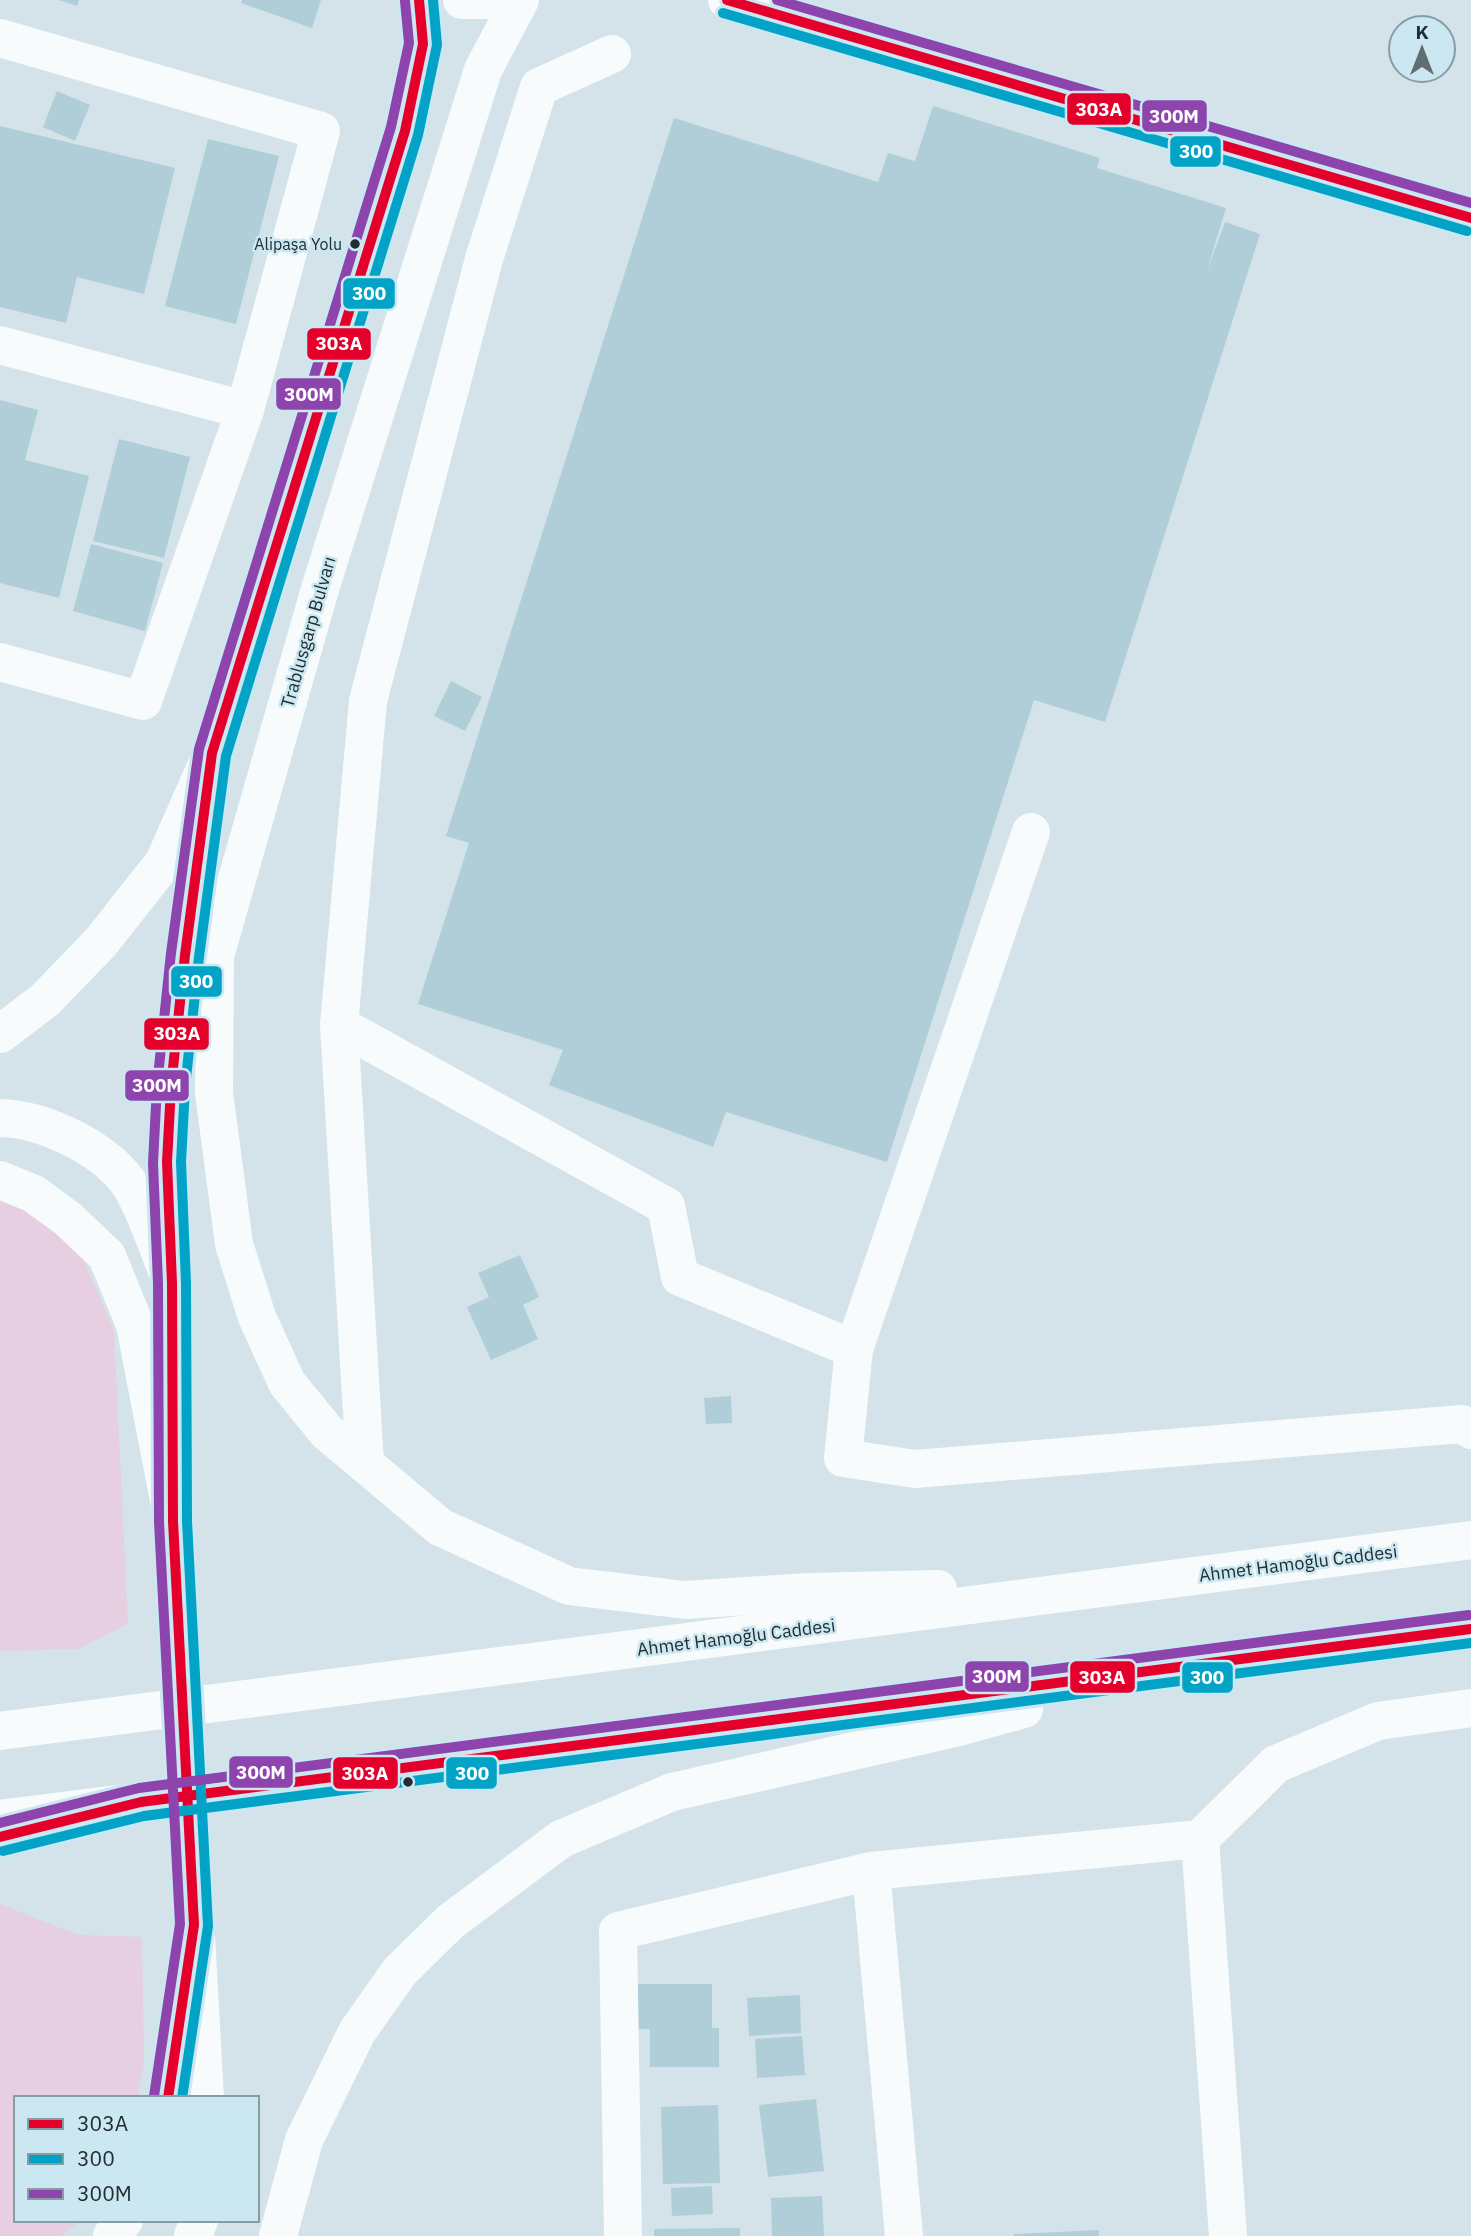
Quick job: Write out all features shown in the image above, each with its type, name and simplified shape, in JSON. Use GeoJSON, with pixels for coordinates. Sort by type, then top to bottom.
{"type":"FeatureCollection","features":[{"type":"Feature","properties":{"kind":"main road","name":"Trablusgarp Bulvarı"},"geometry":{"type":"LineString","coordinates":[[173,1521],[172,1283],[167,1163],[171,1087],[212,753],[405,131],[423,44],[419,0]]}},
{"type":"Feature","properties":{"kind":"main road"},"geometry":{"type":"LineString","coordinates":[[462,0],[498,0]]}},
{"type":"Feature","properties":{"kind":"main road","name":"Trablusgarp Bulvarı"},"geometry":{"type":"LineString","coordinates":[[172,1283],[191,1091],[215,956],[320,589],[484,70],[520,0]]}},
{"type":"Feature","properties":{"kind":"main road"},"geometry":{"type":"LineString","coordinates":[[727,0],[1471,218]]}},
{"type":"Feature","properties":{"kind":"main road"},"geometry":{"type":"LineString","coordinates":[[0,38],[321,131],[245,410],[143,701],[0,662]]}},
{"type":"Feature","properties":{"kind":"main road"},"geometry":{"type":"LineString","coordinates":[[365,1464],[339,1025],[368,701],[484,260],[539,87],[612,54]]}},
{"type":"Feature","properties":{"kind":"main road"},"geometry":{"type":"LineString","coordinates":[[0,345],[245,410]]}},
{"type":"Feature","properties":{"kind":"main road"},"geometry":{"type":"LineString","coordinates":[[0,1034],[45,1000],[92,952],[164,862],[212,753]]}},
{"type":"Feature","properties":{"kind":"main road"},"geometry":{"type":"LineString","coordinates":[[1031,832],[853,1349],[844,1458],[915,1469],[1462,1424],[1471,1430]]}},
{"type":"Feature","properties":{"kind":"main road"},"geometry":{"type":"LineString","coordinates":[[215,956],[215,1093],[234,1244],[257,1317],[287,1383],[327,1432],[440,1527],[569,1586],[685,1600],[809,1592],[1129,1585]]}},
{"type":"Feature","properties":{"kind":"main road"},"geometry":{"type":"LineString","coordinates":[[339,1025],[666,1206],[680,1278],[853,1349]]}},
{"type":"Feature","properties":{"kind":"main road"},"geometry":{"type":"LineString","coordinates":[[0,1118],[49,1126],[89,1148],[128,1182],[172,1283]]}},
{"type":"Feature","properties":{"kind":"main road"},"geometry":{"type":"LineString","coordinates":[[0,1180],[34,1194],[68,1219],[107,1256],[135,1325],[173,1521],[205,2096]]}},
{"type":"Feature","properties":{"kind":"main road","name":"Ahmet Hamoğlu Caddesi"},"geometry":{"type":"LineString","coordinates":[[0,1731],[140,1715],[1471,1540]]}},
{"type":"Feature","properties":{"kind":"main road"},"geometry":{"type":"LineString","coordinates":[[0,1819],[1149,1674],[1471,1629]]}},
{"type":"Feature","properties":{"kind":"main road"},"geometry":{"type":"LineString","coordinates":[[278,2236],[304,2140],[357,2032],[400,1971],[450,1922],[561,1839],[671,1792],[955,1728],[1149,1674]]}},
{"type":"Feature","properties":{"kind":"main road"},"geometry":{"type":"LineString","coordinates":[[0,1705],[140,1715]]}},
{"type":"Feature","properties":{"kind":"main road"},"geometry":{"type":"LineString","coordinates":[[623,2236],[618,1931],[871,1871],[1200,1839],[1276,1764],[1378,1721],[1471,1708]]}},
{"type":"Feature","properties":{"kind":"main road"},"geometry":{"type":"LineString","coordinates":[[0,1837],[141,1802]]}},
{"type":"Feature","properties":{"kind":"main road"},"geometry":{"type":"LineString","coordinates":[[1200,1839],[1228,2236]]}},
{"type":"Feature","properties":{"kind":"main road"},"geometry":{"type":"LineString","coordinates":[[871,1871],[904,2236]]}},
{"type":"Feature","properties":{"kind":"main road"},"geometry":{"type":"LineString","coordinates":[[168,2096],[194,1925]]}},
{"type":"Feature","properties":{"kind":"shaded area"},"geometry":{"type":"Polygon","coordinates":[[[0,1192],[31,1207],[83,1258],[114,1331],[128,1624],[78,1649],[0,1651],[0,1192]]]}},
{"type":"Feature","properties":{"kind":"shaded area"},"geometry":{"type":"Polygon","coordinates":[[[0,1904],[78,1935],[142,1937],[144,2061],[138,2096],[14,2096],[14,2222],[78,2222],[62,2236],[0,2236],[0,1904]]]}},
{"type":"Feature","properties":{"kind":"building"},"geometry":{"type":"Polygon","coordinates":[[[59,0],[79,0],[77,6],[59,0]]]}},
{"type":"Feature","properties":{"kind":"building"},"geometry":{"type":"Polygon","coordinates":[[[242,0],[321,0],[312,28],[241,3],[242,0]]]}},
{"type":"Feature","properties":{"kind":"building"},"geometry":{"type":"Polygon","coordinates":[[[57,91],[90,105],[75,141],[43,127],[57,91]]]}},
{"type":"Feature","properties":{"kind":"building"},"geometry":{"type":"Polygon","coordinates":[[[933,106],[1100,158],[1097,168],[1226,208],[1207,271],[1225,222],[1260,234],[1105,722],[1034,700],[887,1162],[726,1112],[713,1147],[549,1085],[563,1050],[418,1004],[469,843],[446,836],[674,118],[878,182],[888,153],[915,161],[933,106]]]}},
{"type":"Feature","properties":{"kind":"building"},"geometry":{"type":"Polygon","coordinates":[[[0,126],[175,168],[144,294],[77,277],[66,323],[0,307],[0,126]]]}},
{"type":"Feature","properties":{"kind":"building"},"geometry":{"type":"Polygon","coordinates":[[[208,139],[279,156],[236,324],[165,306],[208,139]]]}},
{"type":"Feature","properties":{"kind":"building"},"geometry":{"type":"Polygon","coordinates":[[[0,400],[38,410],[25,460],[89,476],[59,598],[0,583],[0,400]]]}},
{"type":"Feature","properties":{"kind":"building"},"geometry":{"type":"Polygon","coordinates":[[[119,439],[190,457],[164,558],[93,541],[119,439]]]}},
{"type":"Feature","properties":{"kind":"building"},"geometry":{"type":"Polygon","coordinates":[[[91,544],[163,563],[145,631],[73,611],[91,544]]]}},
{"type":"Feature","properties":{"kind":"building"},"geometry":{"type":"Polygon","coordinates":[[[451,681],[482,697],[465,731],[434,716],[451,681]]]}},
{"type":"Feature","properties":{"kind":"building"},"geometry":{"type":"Polygon","coordinates":[[[520,1255],[539,1297],[523,1305],[538,1339],[491,1360],[467,1307],[489,1297],[478,1273],[520,1255]]]}},
{"type":"Feature","properties":{"kind":"building"},"geometry":{"type":"Polygon","coordinates":[[[731,1396],[732,1423],[706,1424],[704,1398],[731,1396]]]}},
{"type":"Feature","properties":{"kind":"building"},"geometry":{"type":"Polygon","coordinates":[[[638,1984],[712,1984],[712,2028],[719,2028],[719,2067],[650,2067],[650,2029],[638,2029],[638,1984]]]}},
{"type":"Feature","properties":{"kind":"building"},"geometry":{"type":"Polygon","coordinates":[[[800,1995],[801,2033],[749,2036],[747,1998],[800,1995]]]}},
{"type":"Feature","properties":{"kind":"building"},"geometry":{"type":"Polygon","coordinates":[[[802,2036],[805,2075],[757,2078],[755,2039],[802,2036]]]}},
{"type":"Feature","properties":{"kind":"building"},"geometry":{"type":"Polygon","coordinates":[[[816,2099],[824,2171],[768,2177],[759,2105],[816,2099]]]}},
{"type":"Feature","properties":{"kind":"building"},"geometry":{"type":"Polygon","coordinates":[[[718,2105],[720,2183],[663,2184],[661,2107],[718,2105]]]}},
{"type":"Feature","properties":{"kind":"building"},"geometry":{"type":"Polygon","coordinates":[[[712,2186],[713,2214],[672,2216],[671,2188],[712,2186]]]}},
{"type":"Feature","properties":{"kind":"building"},"geometry":{"type":"Polygon","coordinates":[[[822,2196],[824,2236],[772,2236],[771,2198],[822,2196]]]}},
{"type":"Feature","properties":{"kind":"building"},"geometry":{"type":"Polygon","coordinates":[[[740,2228],[740,2236],[654,2236],[654,2229],[740,2228]]]}},
{"type":"Feature","properties":{"kind":"building"},"geometry":{"type":"Polygon","coordinates":[[[1099,2230],[1099,2236],[1014,2236],[1014,2234],[1099,2230]]]}},
{"type":"Feature","properties":{"kind":"transit line","name":"303A"},"geometry":{"type":"LineString","coordinates":[[168,2096],[194,1925],[173,1521],[172,1283],[167,1162],[171,1087],[185,955],[212,753],[405,131],[423,44],[419,0]]}},
{"type":"Feature","properties":{"kind":"transit line","name":"300"},"geometry":{"type":"LineString","coordinates":[[182,2096],[208,1926],[187,1521],[186,1283],[181,1162],[185,1088],[199,957],[226,756],[418,135],[437,45],[433,0]]}},
{"type":"Feature","properties":{"kind":"transit line","name":"303A"},"geometry":{"type":"LineString","coordinates":[[727,0],[1471,218]]}},
{"type":"Feature","properties":{"kind":"transit line","name":"300M"},"geometry":{"type":"LineString","coordinates":[[777,0],[1471,203]]}},
{"type":"Feature","properties":{"kind":"transit line","name":"300M"},"geometry":{"type":"LineString","coordinates":[[154,2096],[180,1924],[159,1522],[158,1283],[153,1163],[157,1086],[171,953],[199,749],[391,127],[409,43],[405,1]]}},
{"type":"Feature","properties":{"kind":"transit line","name":"300"},"geometry":{"type":"LineString","coordinates":[[723,13],[1467,231]]}},
{"type":"Feature","properties":{"kind":"transit line","name":"300M"},"geometry":{"type":"LineString","coordinates":[[0,1823],[139,1788],[1469,1615]]}},
{"type":"Feature","properties":{"kind":"transit line","name":"303A"},"geometry":{"type":"LineString","coordinates":[[0,1837],[141,1802],[1471,1629]]}},
{"type":"Feature","properties":{"kind":"transit line","name":"300"},"geometry":{"type":"LineString","coordinates":[[3,1851],[144,1816],[1471,1643]]}},
{"type":"Feature","properties":{"kind":"place","name":"Alipaşa Yolu"},"geometry":{"type":"Point","coordinates":[355,244]}}]}
